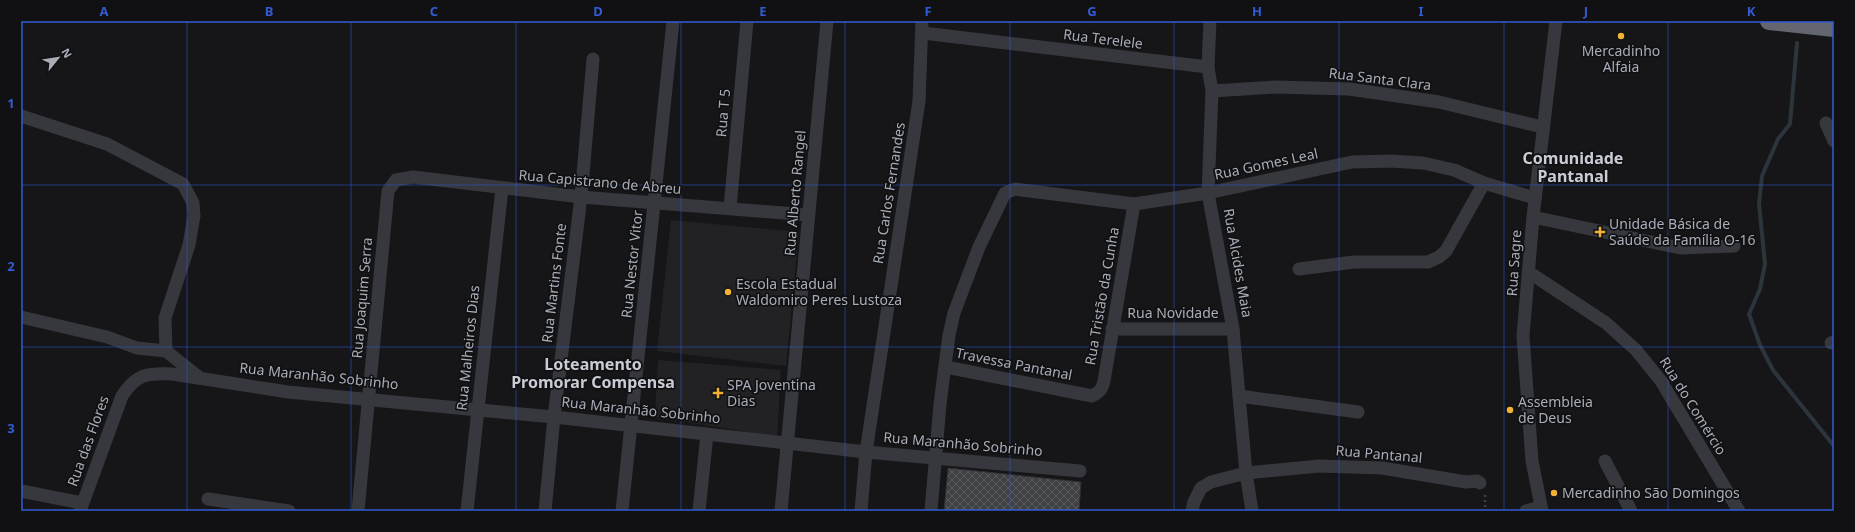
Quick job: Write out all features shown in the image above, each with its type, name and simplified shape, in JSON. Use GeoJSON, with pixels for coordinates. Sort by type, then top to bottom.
{"type":"FeatureCollection","features":[{"type":"Feature","properties":{"kind":"highway"},"geometry":{"type":"LineString","coordinates":[[1769,21],[1834,28]]}},
{"type":"Feature","properties":{"kind":"street","name":"Rua Nestor Vitor"},"geometry":{"type":"LineString","coordinates":[[622,511],[629,426],[673,21]]}},
{"type":"Feature","properties":{"kind":"street","name":"Rua T 5"},"geometry":{"type":"LineString","coordinates":[[730,208],[748,21]]}},
{"type":"Feature","properties":{"kind":"street","name":"Rua Alberto Rangel"},"geometry":{"type":"LineString","coordinates":[[781,511],[789,442],[808,215],[828,21]]}},
{"type":"Feature","properties":{"kind":"street","name":"Rua Alcides Maia"},"geometry":{"type":"LineString","coordinates":[[1210,21],[1208,67],[1212,90],[1208,193],[1233,329],[1246,474],[1252,511]]}},
{"type":"Feature","properties":{"kind":"street","name":"Rua Sagre"},"geometry":{"type":"LineString","coordinates":[[1541,509],[1532,461],[1523,336],[1530,273],[1533,217],[1542,127],[1556,21]]}},
{"type":"Feature","properties":{"kind":"street","name":"Rua Terelele"},"geometry":{"type":"LineString","coordinates":[[922,27],[1208,67]]}},
{"type":"Feature","properties":{"kind":"street","name":"Rua Carlos Fernandes"},"geometry":{"type":"LineString","coordinates":[[861,511],[866,452],[919,101],[922,27]]}},
{"type":"Feature","properties":{"kind":"street","name":"Rua Martins Fonte"},"geometry":{"type":"LineString","coordinates":[[545,511],[554,417],[581,197],[593,59]]}},
{"type":"Feature","properties":{"kind":"street","name":"Rua Santa Clara"},"geometry":{"type":"LineString","coordinates":[[1212,90],[1275,87],[1349,89],[1438,102],[1542,127]]}},
{"type":"Feature","properties":{"kind":"street"},"geometry":{"type":"LineString","coordinates":[[21,116],[107,144],[183,184],[193,202],[194,216],[188,245],[164,318],[166,351]]}},
{"type":"Feature","properties":{"kind":"street"},"geometry":{"type":"LineString","coordinates":[[1826,123],[1834,141]]}},
{"type":"Feature","properties":{"kind":"street","name":"Rua Gomes Leal"},"geometry":{"type":"LineString","coordinates":[[946,367],[954,312],[979,247],[1005,193],[1015,189],[1134,204],[1208,193],[1352,162],[1391,161],[1423,163],[1454,170],[1484,183],[1535,198]]}},
{"type":"Feature","properties":{"kind":"street","name":"Rua Capistrano de Abreu"},"geometry":{"type":"LineString","coordinates":[[392,184],[400,179],[413,177],[581,197],[654,204],[730,208],[808,215]]}},
{"type":"Feature","properties":{"kind":"street"},"geometry":{"type":"LineString","coordinates":[[1299,269],[1354,262],[1428,262],[1446,251],[1484,183]]}},
{"type":"Feature","properties":{"kind":"street","name":"Rua Joaquim Serra"},"geometry":{"type":"LineString","coordinates":[[358,511],[388,191],[392,184]]}},
{"type":"Feature","properties":{"kind":"street","name":"Rua Malheiros Dias"},"geometry":{"type":"LineString","coordinates":[[467,511],[502,188]]}},
{"type":"Feature","properties":{"kind":"street","name":"Rua Tristão da Cunha"},"geometry":{"type":"LineString","coordinates":[[1099,392],[1102,389],[1104,381],[1134,204]]}},
{"type":"Feature","properties":{"kind":"street"},"geometry":{"type":"LineString","coordinates":[[1533,217],[1680,248],[1734,246]]}},
{"type":"Feature","properties":{"kind":"street","name":"Rua do Comércio"},"geometry":{"type":"LineString","coordinates":[[1530,273],[1606,323],[1636,350],[1661,381],[1739,511]]}},
{"type":"Feature","properties":{"kind":"street"},"geometry":{"type":"LineString","coordinates":[[21,317],[107,338],[137,348],[166,351],[202,379]]}},
{"type":"Feature","properties":{"kind":"street","name":"Rua Novidade"},"geometry":{"type":"LineString","coordinates":[[1112,328],[1233,329]]}},
{"type":"Feature","properties":{"kind":"street"},"geometry":{"type":"LineString","coordinates":[[931,511],[937,458],[940,404],[946,367]]}},
{"type":"Feature","properties":{"kind":"street","name":"Travessa Pantanal"},"geometry":{"type":"LineString","coordinates":[[946,367],[1092,396],[1099,392]]}},
{"type":"Feature","properties":{"kind":"street","name":"Rua Maranhão Sobrinho"},"geometry":{"type":"LineString","coordinates":[[130,383],[146,375],[157,373],[288,392],[369,398],[477,409],[789,442],[866,452],[1080,471]]}},
{"type":"Feature","properties":{"kind":"street","name":"Rua das Flores"},"geometry":{"type":"LineString","coordinates":[[81,507],[122,396],[130,383]]}},
{"type":"Feature","properties":{"kind":"street"},"geometry":{"type":"LineString","coordinates":[[1239,396],[1358,412]]}},
{"type":"Feature","properties":{"kind":"street"},"geometry":{"type":"LineString","coordinates":[[699,511],[707,434]]}},
{"type":"Feature","properties":{"kind":"street"},"geometry":{"type":"LineString","coordinates":[[1605,461],[1631,511]]}},
{"type":"Feature","properties":{"kind":"street","name":"Rua Pantanal"},"geometry":{"type":"LineString","coordinates":[[1192,511],[1194,502],[1201,488],[1211,482],[1246,474],[1319,466],[1382,468],[1466,482],[1477,481],[1480,483]]}},
{"type":"Feature","properties":{"kind":"street"},"geometry":{"type":"LineString","coordinates":[[21,491],[81,507]]}},
{"type":"Feature","properties":{"kind":"street"},"geometry":{"type":"LineString","coordinates":[[208,499],[289,511]]}},
{"type":"Feature","properties":{"kind":"street"},"geometry":{"type":"LineString","coordinates":[[1526,511],[1541,509]]}},
{"type":"Feature","properties":{"kind":"path"},"geometry":{"type":"LineString","coordinates":[[1480,483],[1485,492],[1485,511]]}},
{"type":"Feature","properties":{"kind":"shaded area","name":"Escola Estadual Waldomiro Peres Lustoza"},"geometry":{"type":"Polygon","coordinates":[[[671,220],[799,232],[786,366],[657,351],[671,220]]]}},
{"type":"Feature","properties":{"kind":"shaded area","name":"SPA Joventina Dias"},"geometry":{"type":"Polygon","coordinates":[[[658,360],[781,370],[777,437],[655,417],[658,360]]]}},
{"type":"Feature","properties":{"kind":"building"},"geometry":{"type":"Polygon","coordinates":[[[948,468],[1081,482],[1079,511],[944,511],[948,468]]]}},
{"type":"Feature","properties":{"kind":"waterway"},"geometry":{"type":"LineString","coordinates":[[1797,43],[1790,124],[1778,139],[1762,176],[1759,204],[1765,264],[1760,289],[1749,314],[1760,345],[1773,370],[1834,446]]}},
{"type":"Feature","properties":{"kind":"place","name":"Mercadinho Alfaia"},"geometry":{"type":"Point","coordinates":[1621,36]}},
{"type":"Feature","properties":{"kind":"place","name":"Unidade Básica de Saúde da Família O-16"},"geometry":{"type":"Point","coordinates":[1600,232]}},
{"type":"Feature","properties":{"kind":"place","name":"Escola Estadual Waldomiro Peres Lustoza"},"geometry":{"type":"Point","coordinates":[728,292]}},
{"type":"Feature","properties":{"kind":"place","name":"SPA Joventina Dias"},"geometry":{"type":"Point","coordinates":[718,393]}},
{"type":"Feature","properties":{"kind":"place","name":"Assembleia de Deus"},"geometry":{"type":"Point","coordinates":[1510,410]}},
{"type":"Feature","properties":{"kind":"place","name":"Mercadinho São Domingos"},"geometry":{"type":"Point","coordinates":[1554,493]}},
{"type":"Feature","properties":{"kind":"district","name":"Comunidade Pantanal"},"geometry":{"type":"Point","coordinates":[1573,167]}},
{"type":"Feature","properties":{"kind":"district","name":"Loteamento Promorar Compensa"},"geometry":{"type":"Point","coordinates":[593,373]}}]}
